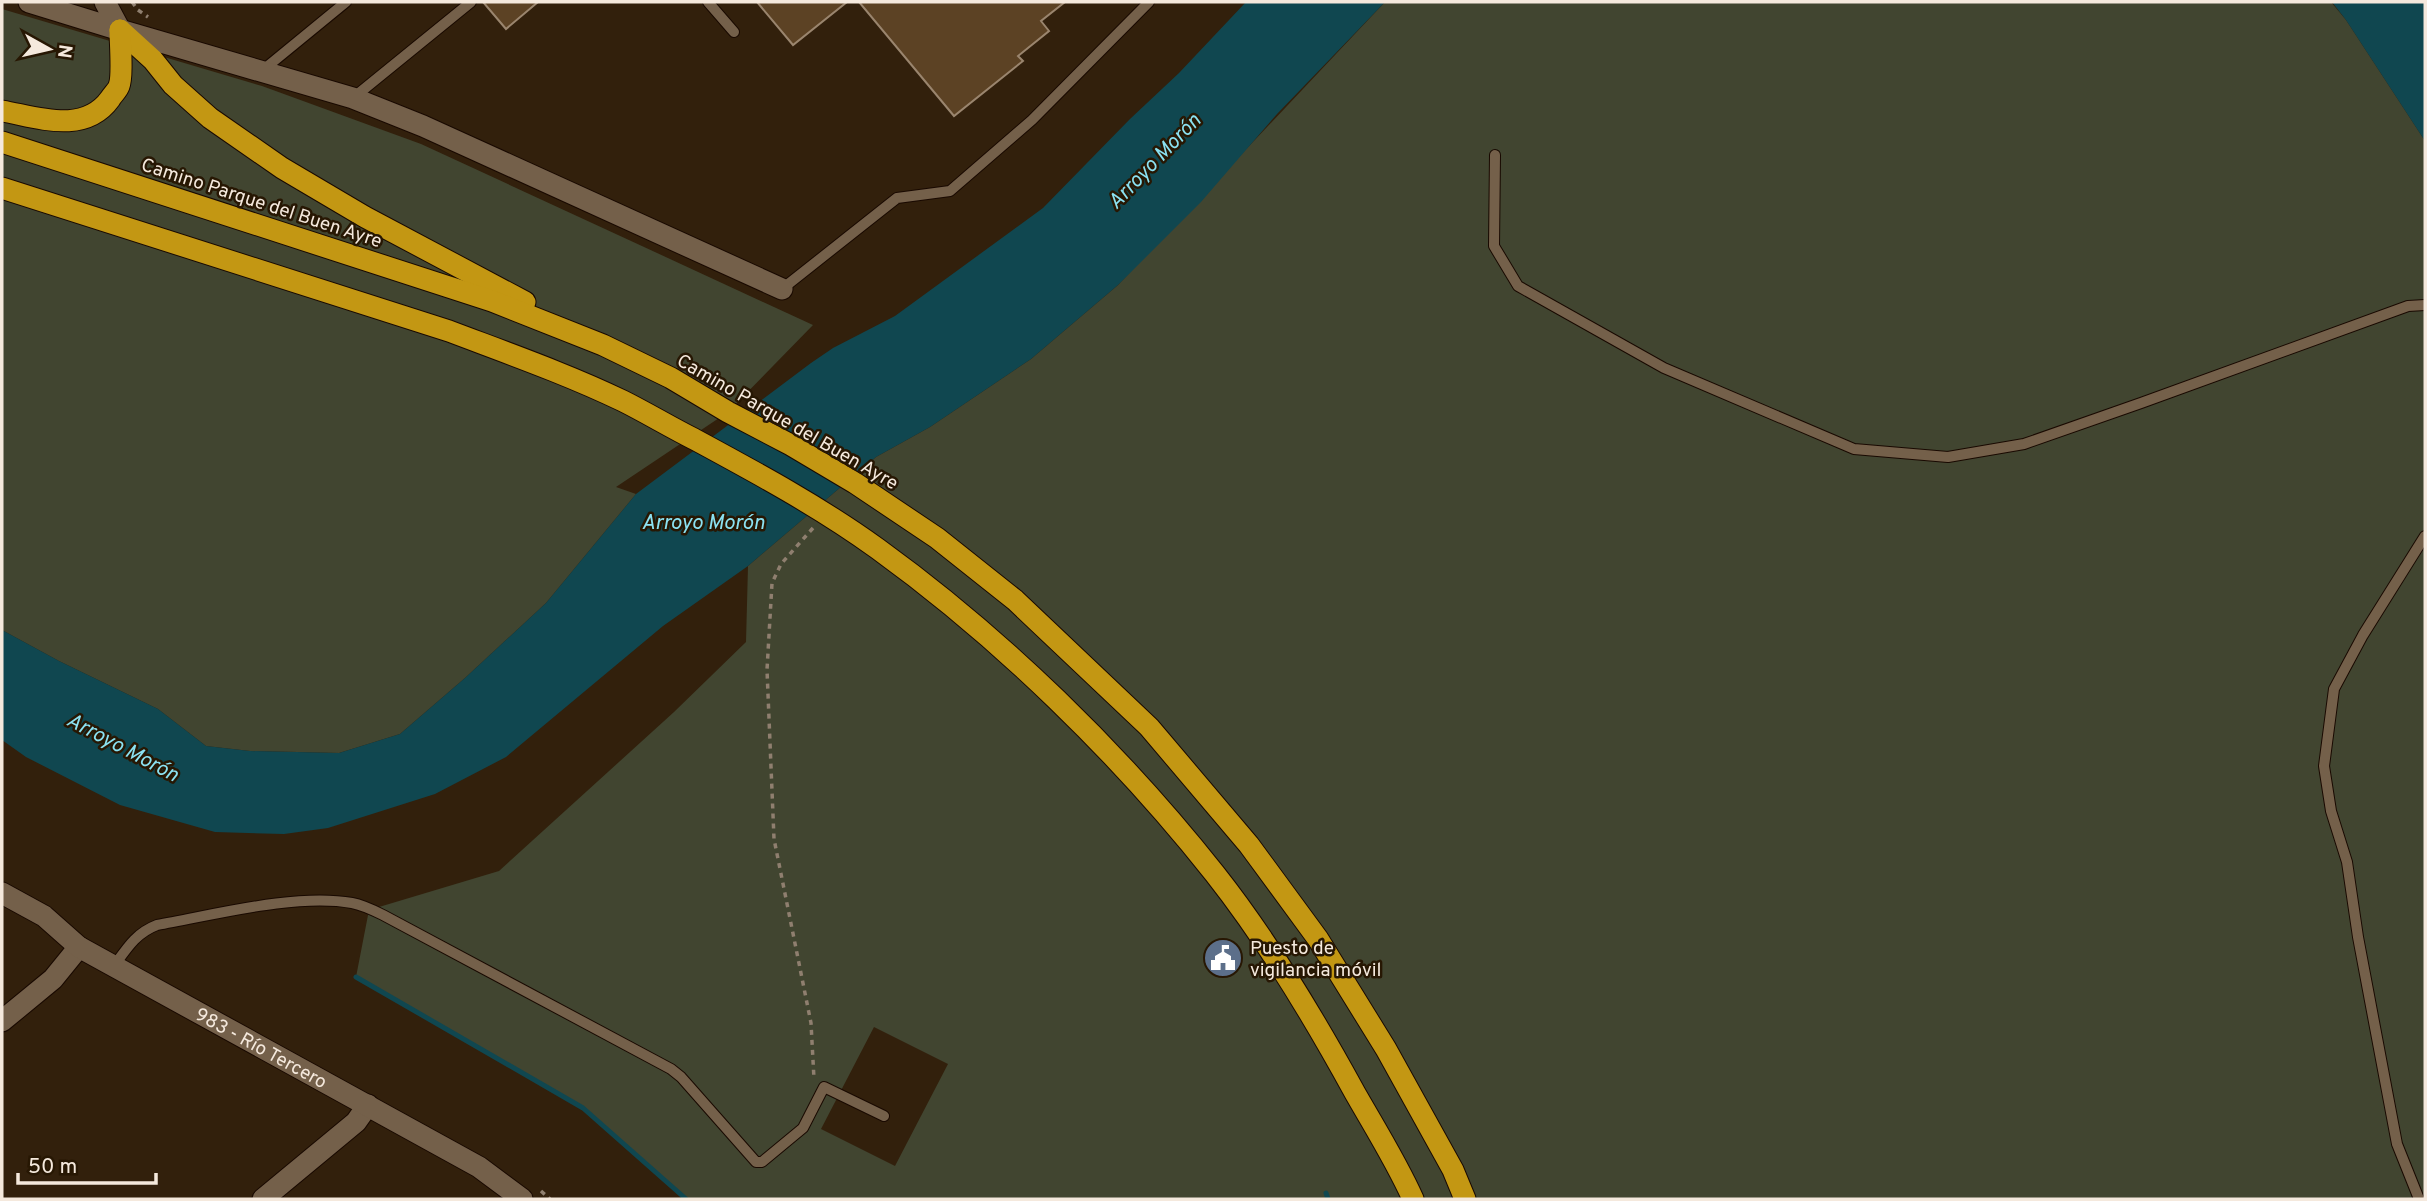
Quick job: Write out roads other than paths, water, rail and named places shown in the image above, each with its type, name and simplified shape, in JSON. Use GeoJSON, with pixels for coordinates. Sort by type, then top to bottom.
{"type":"FeatureCollection","features":[{"type":"Feature","properties":{"kind":"highway"},"geometry":{"type":"LineString","coordinates":[[2,111],[65,122],[81,120],[93,114],[106,104],[120,85],[120,30]]}},
{"type":"Feature","properties":{"kind":"highway"},"geometry":{"type":"LineString","coordinates":[[120,30],[153,60],[173,85],[210,118],[282,168],[365,217],[603,345]]}},
{"type":"Feature","properties":{"kind":"highway","name":"Camino Parque del Buen Ayre"},"geometry":{"type":"LineString","coordinates":[[2,142],[492,302],[603,345],[671,378],[791,445],[855,483],[937,538],[1015,600],[1149,727],[1249,845],[1318,939],[1386,1049],[1465,1199]]}},
{"type":"Feature","properties":{"kind":"highway"},"geometry":{"type":"LineString","coordinates":[[2,188],[449,331],[621,400],[754,471],[876,547],[948,603],[1045,690],[1135,780],[1216,875],[1323,1034],[1413,1199]]}},
{"type":"Feature","properties":{"kind":"street"},"geometry":{"type":"LineString","coordinates":[[29,2],[353,98],[423,126],[782,289]]}},
{"type":"Feature","properties":{"kind":"street"},"geometry":{"type":"LineString","coordinates":[[105,2],[120,30]]}},
{"type":"Feature","properties":{"kind":"street","name":"983 - Río Tercero"},"geometry":{"type":"LineString","coordinates":[[2,893],[44,916],[79,947],[479,1167],[522,1199]]}},
{"type":"Feature","properties":{"kind":"street"},"geometry":{"type":"LineString","coordinates":[[2,1021],[53,979],[79,947]]}},
{"type":"Feature","properties":{"kind":"street"},"geometry":{"type":"LineString","coordinates":[[263,1199],[356,1122],[368,1105]]}},
{"type":"Feature","properties":{"kind":"lane"},"geometry":{"type":"LineString","coordinates":[[260,72],[346,2]]}},
{"type":"Feature","properties":{"kind":"lane"},"geometry":{"type":"LineString","coordinates":[[353,98],[471,2]]}},
{"type":"Feature","properties":{"kind":"lane"},"geometry":{"type":"LineString","coordinates":[[708,2],[734,32]]}},
{"type":"Feature","properties":{"kind":"lane"},"geometry":{"type":"LineString","coordinates":[[782,289],[897,198],[950,191],[1032,120],[1149,2]]}},
{"type":"Feature","properties":{"kind":"lane"},"geometry":{"type":"LineString","coordinates":[[1495,155],[1494,246],[1518,286],[1664,368],[1854,449],[1948,457],[2024,444],[2408,306],[2425,305]]}},
{"type":"Feature","properties":{"kind":"lane"},"geometry":{"type":"LineString","coordinates":[[2419,1199],[2397,1144],[2358,937],[2347,862],[2331,811],[2324,766],[2334,689],[2363,635],[2425,536]]}},
{"type":"Feature","properties":{"kind":"lane"},"geometry":{"type":"LineString","coordinates":[[114,966],[131,941],[144,930],[157,925],[285,903],[327,900],[354,904],[383,915],[671,1069],[756,1162],[762,1162],[803,1128],[824,1087],[884,1116]]}},
{"type":"Feature","properties":{"kind":"water","name":"Arroyo Morón"},"geometry":{"type":"Polygon","coordinates":[[[1246,2],[1385,2],[1277,114],[1201,202],[1118,285],[1031,359],[930,427],[876,457],[748,566],[663,626],[506,757],[435,794],[328,828],[284,834],[215,832],[120,805],[26,757],[2,740],[2,630],[158,709],[206,746],[250,751],[339,753],[400,734],[546,603],[636,494],[811,363],[833,348],[895,316],[1043,208],[1179,73],[1246,2]]]}},
{"type":"Feature","properties":{"kind":"water"},"geometry":{"type":"Polygon","coordinates":[[[2332,2],[2425,2],[2425,141],[2346,20],[2332,2]]]}},
{"type":"Feature","properties":{"kind":"waterway"},"geometry":{"type":"LineString","coordinates":[[356,977],[583,1108],[686,1199]]}},
{"type":"Feature","properties":{"kind":"waterway"},"geometry":{"type":"LineString","coordinates":[[1326,1193],[1328,1199]]}},
{"type":"Feature","properties":{"kind":"place","name":"Puesto de vigilancia móvil"},"geometry":{"type":"Point","coordinates":[1223,958]}}]}
